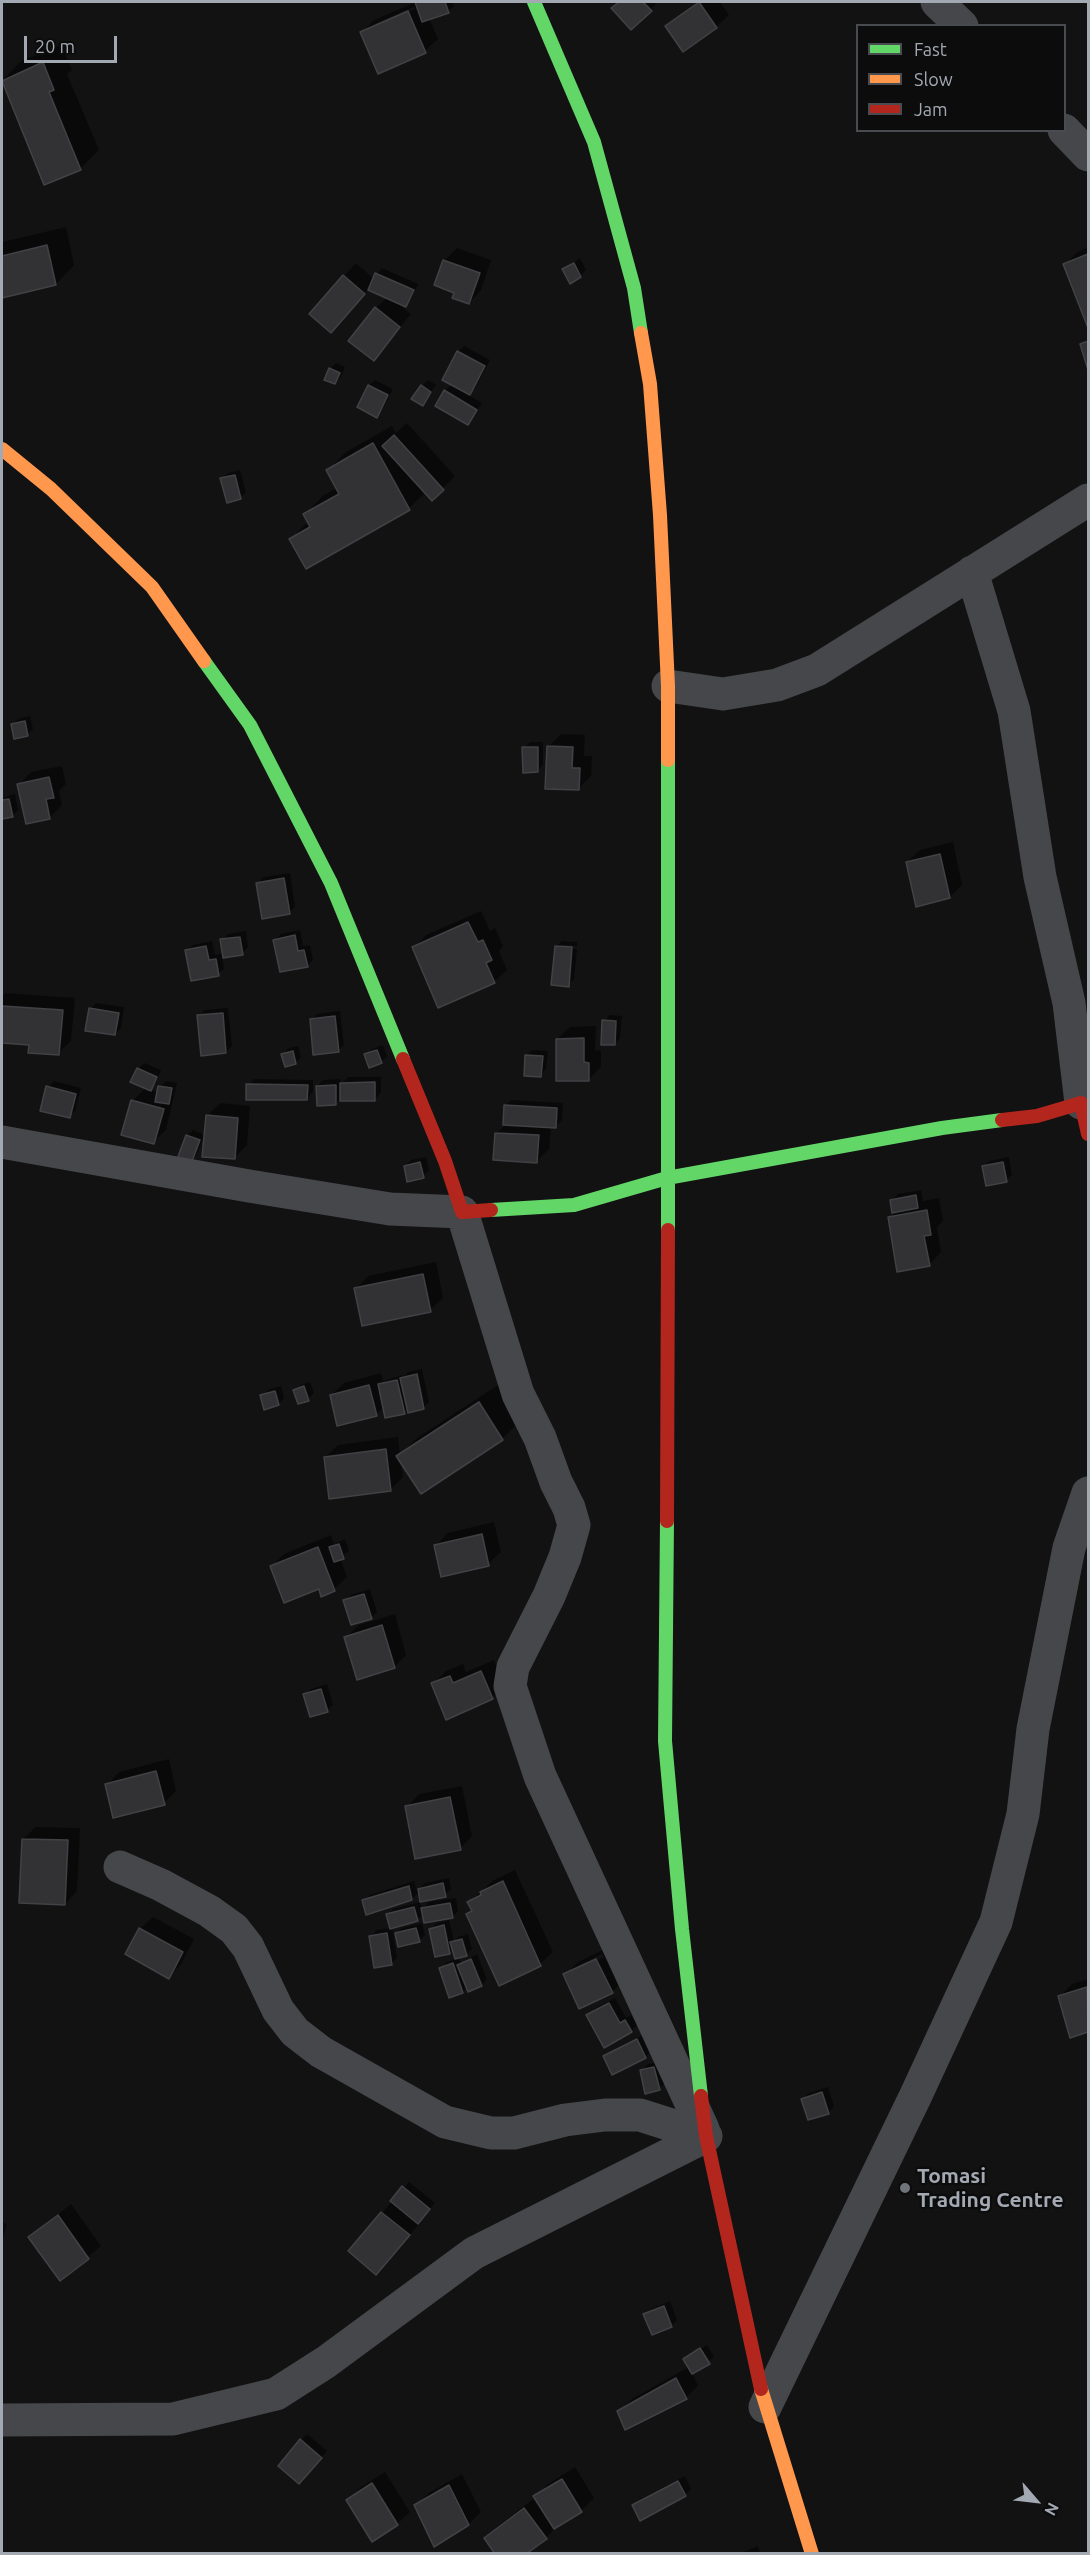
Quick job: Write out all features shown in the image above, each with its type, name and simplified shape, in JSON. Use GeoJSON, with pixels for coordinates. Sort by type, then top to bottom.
{"type":"FeatureCollection","features":[{"type":"Feature","properties":{"kind":"main road"},"geometry":{"type":"LineString","coordinates":[[534,2],[594,142],[634,288],[650,384],[660,515],[668,686],[665,1741],[682,1929],[706,2136],[738,2293],[765,2407],[812,2553]]}},
{"type":"Feature","properties":{"kind":"main road"},"geometry":{"type":"LineString","coordinates":[[2,449],[51,489],[152,587],[250,725],[332,883],[445,1161],[462,1212],[574,1205],[668,1178],[942,1128],[1086,1112]]}},
{"type":"Feature","properties":{"kind":"street"},"geometry":{"type":"LineString","coordinates":[[937,2],[960,24]]}},
{"type":"Feature","properties":{"kind":"street"},"geometry":{"type":"LineString","coordinates":[[1066,131],[1089,155]]}},
{"type":"Feature","properties":{"kind":"street"},"geometry":{"type":"LineString","coordinates":[[668,686],[723,694],[777,685],[817,670],[1089,500]]}},
{"type":"Feature","properties":{"kind":"street"},"geometry":{"type":"LineString","coordinates":[[972,572],[1014,711],[1040,877],[1069,1004],[1086,1112]]}},
{"type":"Feature","properties":{"kind":"street"},"geometry":{"type":"LineString","coordinates":[[2,1142],[390,1209],[462,1212],[519,1394],[540,1437],[574,1525],[565,1557],[549,1596],[513,1667],[510,1686],[540,1776],[706,2136]]}},
{"type":"Feature","properties":{"kind":"street"},"geometry":{"type":"LineString","coordinates":[[765,2407],[916,2096],[996,1922],[1023,1814],[1033,1728],[1069,1548],[1089,1493]]}},
{"type":"Feature","properties":{"kind":"street"},"geometry":{"type":"LineString","coordinates":[[120,1868],[161,1885],[210,1911],[234,1929],[248,1947],[278,2010],[294,2032],[321,2052],[445,2122],[491,2133],[514,2133],[565,2120],[605,2115],[640,2115],[706,2136]]}},
{"type":"Feature","properties":{"kind":"street"},"geometry":{"type":"LineString","coordinates":[[2,2420],[173,2419],[276,2394],[326,2362],[474,2253],[706,2136]]}},
{"type":"Feature","properties":{"kind":"building"},"geometry":{"type":"Polygon","coordinates":[[[415,2],[445,2],[449,13],[422,22],[415,2]]]}},
{"type":"Feature","properties":{"kind":"building"},"geometry":{"type":"Polygon","coordinates":[[[619,2],[643,2],[652,11],[631,30],[611,8],[619,2]]]}},
{"type":"Feature","properties":{"kind":"building"},"geometry":{"type":"Polygon","coordinates":[[[699,2],[717,28],[683,52],[665,26],[699,2]]]}},
{"type":"Feature","properties":{"kind":"building"},"geometry":{"type":"Polygon","coordinates":[[[408,11],[426,53],[378,74],[360,32],[408,11]]]}},
{"type":"Feature","properties":{"kind":"building"},"geometry":{"type":"Polygon","coordinates":[[[43,62],[54,90],[49,92],[81,170],[44,185],[2,81],[43,62]]]}},
{"type":"Feature","properties":{"kind":"building"},"geometry":{"type":"Polygon","coordinates":[[[47,245],[56,285],[2,298],[2,256],[47,245]]]}},
{"type":"Feature","properties":{"kind":"building"},"geometry":{"type":"Polygon","coordinates":[[[1088,254],[1088,328],[1063,264],[1088,254]]]}},
{"type":"Feature","properties":{"kind":"building"},"geometry":{"type":"Polygon","coordinates":[[[443,260],[480,273],[469,304],[452,298],[454,293],[434,285],[443,260]]]}},
{"type":"Feature","properties":{"kind":"building"},"geometry":{"type":"Polygon","coordinates":[[[574,263],[581,277],[570,284],[562,269],[574,263]]]}},
{"type":"Feature","properties":{"kind":"building"},"geometry":{"type":"Polygon","coordinates":[[[375,273],[414,290],[406,307],[368,290],[375,273]]]}},
{"type":"Feature","properties":{"kind":"building"},"geometry":{"type":"Polygon","coordinates":[[[343,275],[365,294],[331,333],[309,314],[343,275]]]}},
{"type":"Feature","properties":{"kind":"building"},"geometry":{"type":"Polygon","coordinates":[[[375,307],[400,327],[374,361],[348,341],[375,307]]]}},
{"type":"Feature","properties":{"kind":"building"},"geometry":{"type":"Polygon","coordinates":[[[1088,341],[1088,370],[1080,344],[1088,341]]]}},
{"type":"Feature","properties":{"kind":"building"},"geometry":{"type":"Polygon","coordinates":[[[457,351],[485,366],[470,395],[442,380],[457,351]]]}},
{"type":"Feature","properties":{"kind":"building"},"geometry":{"type":"Polygon","coordinates":[[[329,368],[340,373],[335,384],[324,380],[329,368]]]}},
{"type":"Feature","properties":{"kind":"building"},"geometry":{"type":"Polygon","coordinates":[[[368,385],[388,395],[377,418],[357,407],[368,385]]]}},
{"type":"Feature","properties":{"kind":"building"},"geometry":{"type":"Polygon","coordinates":[[[421,385],[431,392],[423,406],[411,399],[421,385]]]}},
{"type":"Feature","properties":{"kind":"building"},"geometry":{"type":"Polygon","coordinates":[[[444,390],[477,410],[468,425],[435,406],[444,390]]]}},
{"type":"Feature","properties":{"kind":"building"},"geometry":{"type":"Polygon","coordinates":[[[394,435],[444,490],[432,501],[382,446],[394,435]]]}},
{"type":"Feature","properties":{"kind":"building"},"geometry":{"type":"Polygon","coordinates":[[[373,443],[410,510],[306,569],[289,539],[310,527],[303,514],[339,494],[326,470],[373,443]]]}},
{"type":"Feature","properties":{"kind":"building"},"geometry":{"type":"Polygon","coordinates":[[[235,475],[241,499],[227,503],[220,478],[235,475]]]}},
{"type":"Feature","properties":{"kind":"building"},"geometry":{"type":"Polygon","coordinates":[[[25,721],[28,736],[14,739],[11,724],[25,721]]]}},
{"type":"Feature","properties":{"kind":"building"},"geometry":{"type":"Polygon","coordinates":[[[547,746],[573,747],[572,768],[580,768],[579,790],[545,789],[547,746]]]}},
{"type":"Feature","properties":{"kind":"building"},"geometry":{"type":"Polygon","coordinates":[[[522,747],[538,747],[538,772],[523,773],[522,747]]]}},
{"type":"Feature","properties":{"kind":"building"},"geometry":{"type":"Polygon","coordinates":[[[49,777],[54,798],[46,799],[50,819],[26,824],[17,784],[49,777]]]}},
{"type":"Feature","properties":{"kind":"building"},"geometry":{"type":"Polygon","coordinates":[[[9,799],[13,817],[2,819],[2,800],[9,799]]]}},
{"type":"Feature","properties":{"kind":"building"},"geometry":{"type":"Polygon","coordinates":[[[940,854],[950,898],[916,907],[906,862],[940,854]]]}},
{"type":"Feature","properties":{"kind":"building"},"geometry":{"type":"Polygon","coordinates":[[[284,878],[290,914],[262,919],[256,883],[284,878]]]}},
{"type":"Feature","properties":{"kind":"building"},"geometry":{"type":"Polygon","coordinates":[[[468,922],[478,942],[483,940],[492,960],[486,963],[495,983],[438,1008],[412,947],[468,922]]]}},
{"type":"Feature","properties":{"kind":"building"},"geometry":{"type":"Polygon","coordinates":[[[295,935],[298,951],[304,950],[308,967],[280,972],[273,940],[295,935]]]}},
{"type":"Feature","properties":{"kind":"building"},"geometry":{"type":"Polygon","coordinates":[[[240,937],[243,955],[223,958],[220,939],[240,937]]]}},
{"type":"Feature","properties":{"kind":"building"},"geometry":{"type":"Polygon","coordinates":[[[206,946],[209,960],[216,959],[219,976],[191,981],[185,950],[206,946]]]}},
{"type":"Feature","properties":{"kind":"building"},"geometry":{"type":"Polygon","coordinates":[[[555,946],[572,947],[569,987],[551,985],[555,946]]]}},
{"type":"Feature","properties":{"kind":"building"},"geometry":{"type":"Polygon","coordinates":[[[2,1006],[63,1010],[59,1055],[28,1053],[29,1045],[2,1043],[2,1006]]]}},
{"type":"Feature","properties":{"kind":"building"},"geometry":{"type":"Polygon","coordinates":[[[89,1008],[119,1013],[115,1035],[85,1031],[89,1008]]]}},
{"type":"Feature","properties":{"kind":"building"},"geometry":{"type":"Polygon","coordinates":[[[223,1013],[226,1053],[201,1056],[197,1015],[223,1013]]]}},
{"type":"Feature","properties":{"kind":"building"},"geometry":{"type":"Polygon","coordinates":[[[335,1016],[339,1052],[313,1055],[310,1019],[335,1016]]]}},
{"type":"Feature","properties":{"kind":"building"},"geometry":{"type":"Polygon","coordinates":[[[602,1020],[616,1021],[615,1045],[601,1045],[602,1020]]]}},
{"type":"Feature","properties":{"kind":"building"},"geometry":{"type":"Polygon","coordinates":[[[584,1038],[584,1062],[589,1063],[589,1081],[556,1081],[556,1039],[584,1038]]]}},
{"type":"Feature","properties":{"kind":"building"},"geometry":{"type":"Polygon","coordinates":[[[377,1050],[382,1063],[369,1068],[364,1054],[377,1050]]]}},
{"type":"Feature","properties":{"kind":"building"},"geometry":{"type":"Polygon","coordinates":[[[293,1051],[296,1064],[285,1067],[281,1054],[293,1051]]]}},
{"type":"Feature","properties":{"kind":"building"},"geometry":{"type":"Polygon","coordinates":[[[525,1055],[543,1056],[541,1077],[524,1076],[525,1055]]]}},
{"type":"Feature","properties":{"kind":"building"},"geometry":{"type":"Polygon","coordinates":[[[137,1068],[157,1077],[151,1091],[130,1082],[137,1068]]]}},
{"type":"Feature","properties":{"kind":"building"},"geometry":{"type":"Polygon","coordinates":[[[375,1082],[375,1101],[340,1101],[340,1083],[375,1082]]]}},
{"type":"Feature","properties":{"kind":"building"},"geometry":{"type":"Polygon","coordinates":[[[246,1084],[308,1085],[307,1100],[246,1100],[246,1084]]]}},
{"type":"Feature","properties":{"kind":"building"},"geometry":{"type":"Polygon","coordinates":[[[336,1085],[336,1105],[317,1106],[316,1086],[336,1085]]]}},
{"type":"Feature","properties":{"kind":"building"},"geometry":{"type":"Polygon","coordinates":[[[46,1086],[76,1094],[70,1118],[40,1111],[46,1086]]]}},
{"type":"Feature","properties":{"kind":"building"},"geometry":{"type":"Polygon","coordinates":[[[158,1086],[172,1088],[169,1104],[155,1102],[158,1086]]]}},
{"type":"Feature","properties":{"kind":"building"},"geometry":{"type":"Polygon","coordinates":[[[131,1100],[164,1109],[154,1144],[121,1135],[131,1100]]]}},
{"type":"Feature","properties":{"kind":"building"},"geometry":{"type":"Polygon","coordinates":[[[504,1105],[557,1108],[556,1128],[503,1125],[504,1105]]]}},
{"type":"Feature","properties":{"kind":"building"},"geometry":{"type":"Polygon","coordinates":[[[206,1115],[238,1118],[235,1159],[202,1157],[206,1115]]]}},
{"type":"Feature","properties":{"kind":"building"},"geometry":{"type":"Polygon","coordinates":[[[495,1133],[539,1135],[537,1163],[493,1160],[495,1133]]]}},
{"type":"Feature","properties":{"kind":"building"},"geometry":{"type":"Polygon","coordinates":[[[186,1135],[200,1140],[191,1164],[177,1159],[186,1135]]]}},
{"type":"Feature","properties":{"kind":"building"},"geometry":{"type":"Polygon","coordinates":[[[420,1162],[424,1178],[407,1182],[404,1166],[420,1162]]]}},
{"type":"Feature","properties":{"kind":"building"},"geometry":{"type":"Polygon","coordinates":[[[1003,1162],[1007,1182],[986,1186],[982,1166],[1003,1162]]]}},
{"type":"Feature","properties":{"kind":"building"},"geometry":{"type":"Polygon","coordinates":[[[916,1195],[918,1208],[892,1213],[890,1200],[916,1195]]]}},
{"type":"Feature","properties":{"kind":"building"},"geometry":{"type":"Polygon","coordinates":[[[927,1210],[931,1235],[924,1236],[930,1266],[897,1272],[888,1217],[927,1210]]]}},
{"type":"Feature","properties":{"kind":"building"},"geometry":{"type":"Polygon","coordinates":[[[423,1274],[431,1312],[362,1326],[354,1288],[423,1274]]]}},
{"type":"Feature","properties":{"kind":"building"},"geometry":{"type":"Polygon","coordinates":[[[417,1374],[424,1409],[408,1413],[400,1378],[417,1374]]]}},
{"type":"Feature","properties":{"kind":"building"},"geometry":{"type":"Polygon","coordinates":[[[397,1380],[405,1414],[385,1418],[378,1384],[397,1380]]]}},
{"type":"Feature","properties":{"kind":"building"},"geometry":{"type":"Polygon","coordinates":[[[369,1385],[377,1416],[337,1426],[330,1395],[369,1385]]]}},
{"type":"Feature","properties":{"kind":"building"},"geometry":{"type":"Polygon","coordinates":[[[304,1386],[309,1401],[298,1404],[293,1390],[304,1386]]]}},
{"type":"Feature","properties":{"kind":"building"},"geometry":{"type":"Polygon","coordinates":[[[275,1391],[279,1405],[264,1410],[260,1395],[275,1391]]]}},
{"type":"Feature","properties":{"kind":"building"},"geometry":{"type":"Polygon","coordinates":[[[479,1402],[503,1440],[421,1494],[396,1456],[479,1402]]]}},
{"type":"Feature","properties":{"kind":"building"},"geometry":{"type":"Polygon","coordinates":[[[386,1449],[391,1491],[329,1499],[324,1457],[386,1449]]]}},
{"type":"Feature","properties":{"kind":"building"},"geometry":{"type":"Polygon","coordinates":[[[482,1534],[489,1566],[441,1577],[434,1545],[482,1534]]]}},
{"type":"Feature","properties":{"kind":"building"},"geometry":{"type":"Polygon","coordinates":[[[339,1544],[344,1559],[334,1562],[329,1547],[339,1544]]]}},
{"type":"Feature","properties":{"kind":"building"},"geometry":{"type":"Polygon","coordinates":[[[318,1547],[335,1591],[321,1597],[319,1589],[284,1603],[270,1566],[318,1547]]]}},
{"type":"Feature","properties":{"kind":"building"},"geometry":{"type":"Polygon","coordinates":[[[364,1594],[372,1619],[351,1625],[343,1600],[364,1594]]]}},
{"type":"Feature","properties":{"kind":"building"},"geometry":{"type":"Polygon","coordinates":[[[382,1625],[395,1668],[357,1680],[344,1637],[382,1625]]]}},
{"type":"Feature","properties":{"kind":"building"},"geometry":{"type":"Polygon","coordinates":[[[481,1671],[493,1699],[446,1720],[431,1683],[450,1676],[453,1683],[481,1671]]]}},
{"type":"Feature","properties":{"kind":"building"},"geometry":{"type":"Polygon","coordinates":[[[321,1689],[328,1712],[310,1717],[303,1694],[321,1689]]]}},
{"type":"Feature","properties":{"kind":"building"},"geometry":{"type":"Polygon","coordinates":[[[156,1771],[165,1805],[113,1818],[105,1784],[156,1771]]]}},
{"type":"Feature","properties":{"kind":"building"},"geometry":{"type":"Polygon","coordinates":[[[450,1797],[461,1850],[415,1859],[405,1806],[450,1797]]]}},
{"type":"Feature","properties":{"kind":"building"},"geometry":{"type":"Polygon","coordinates":[[[22,1839],[68,1840],[65,1905],[19,1903],[22,1839]]]}},
{"type":"Feature","properties":{"kind":"building"},"geometry":{"type":"Polygon","coordinates":[[[503,1881],[541,1966],[499,1986],[466,1914],[472,1911],[467,1902],[481,1895],[480,1892],[503,1881]]]}},
{"type":"Feature","properties":{"kind":"building"},"geometry":{"type":"Polygon","coordinates":[[[443,1883],[446,1897],[420,1902],[418,1889],[443,1883]]]}},
{"type":"Feature","properties":{"kind":"building"},"geometry":{"type":"Polygon","coordinates":[[[409,1886],[412,1900],[366,1915],[362,1900],[409,1886]]]}},
{"type":"Feature","properties":{"kind":"building"},"geometry":{"type":"Polygon","coordinates":[[[450,1903],[453,1918],[424,1923],[421,1908],[450,1903]]]}},
{"type":"Feature","properties":{"kind":"building"},"geometry":{"type":"Polygon","coordinates":[[[414,1907],[418,1921],[390,1929],[386,1914],[414,1907]]]}},
{"type":"Feature","properties":{"kind":"building"},"geometry":{"type":"Polygon","coordinates":[[[444,1925],[450,1954],[435,1957],[429,1929],[444,1925]]]}},
{"type":"Feature","properties":{"kind":"building"},"geometry":{"type":"Polygon","coordinates":[[[139,1928],[183,1952],[169,1979],[125,1954],[139,1928]]]}},
{"type":"Feature","properties":{"kind":"building"},"geometry":{"type":"Polygon","coordinates":[[[416,1928],[420,1942],[398,1947],[395,1933],[416,1928]]]}},
{"type":"Feature","properties":{"kind":"building"},"geometry":{"type":"Polygon","coordinates":[[[387,1933],[392,1965],[374,1968],[369,1936],[387,1933]]]}},
{"type":"Feature","properties":{"kind":"building"},"geometry":{"type":"Polygon","coordinates":[[[462,1939],[467,1956],[455,1959],[450,1942],[462,1939]]]}},
{"type":"Feature","properties":{"kind":"building"},"geometry":{"type":"Polygon","coordinates":[[[471,1959],[482,1986],[468,1992],[457,1965],[471,1959]]]}},
{"type":"Feature","properties":{"kind":"building"},"geometry":{"type":"Polygon","coordinates":[[[596,1959],[613,1993],[579,2009],[563,1974],[596,1959]]]}},
{"type":"Feature","properties":{"kind":"building"},"geometry":{"type":"Polygon","coordinates":[[[453,1963],[463,1993],[449,1998],[439,1968],[453,1963]]]}},
{"type":"Feature","properties":{"kind":"building"},"geometry":{"type":"Polygon","coordinates":[[[1087,1987],[1088,2032],[1070,2038],[1058,1996],[1087,1987]]]}},
{"type":"Feature","properties":{"kind":"building"},"geometry":{"type":"Polygon","coordinates":[[[609,2003],[620,2023],[625,2020],[632,2032],[604,2048],[586,2015],[609,2003]]]}},
{"type":"Feature","properties":{"kind":"building"},"geometry":{"type":"Polygon","coordinates":[[[637,2039],[646,2058],[612,2075],[603,2056],[637,2039]]]}},
{"type":"Feature","properties":{"kind":"building"},"geometry":{"type":"Polygon","coordinates":[[[654,2067],[660,2090],[645,2094],[640,2070],[654,2067]]]}},
{"type":"Feature","properties":{"kind":"building"},"geometry":{"type":"Polygon","coordinates":[[[822,2092],[829,2114],[808,2120],[801,2099],[822,2092]]]}},
{"type":"Feature","properties":{"kind":"building"},"geometry":{"type":"Polygon","coordinates":[[[402,2186],[430,2209],[418,2224],[390,2201],[402,2186]]]}},
{"type":"Feature","properties":{"kind":"building"},"geometry":{"type":"Polygon","coordinates":[[[381,2212],[410,2235],[376,2275],[348,2251],[381,2212]]]}},
{"type":"Feature","properties":{"kind":"building"},"geometry":{"type":"Polygon","coordinates":[[[58,2215],[89,2259],[60,2281],[28,2237],[58,2215]]]}},
{"type":"Feature","properties":{"kind":"building"},"geometry":{"type":"Polygon","coordinates":[[[664,2306],[672,2327],[652,2335],[643,2314],[664,2306]]]}},
{"type":"Feature","properties":{"kind":"building"},"geometry":{"type":"Polygon","coordinates":[[[700,2348],[710,2364],[692,2374],[683,2359],[700,2348]]]}},
{"type":"Feature","properties":{"kind":"building"},"geometry":{"type":"Polygon","coordinates":[[[676,2378],[687,2399],[625,2430],[617,2411],[676,2378]]]}},
{"type":"Feature","properties":{"kind":"building"},"geometry":{"type":"Polygon","coordinates":[[[300,2439],[322,2458],[299,2484],[278,2466],[300,2439]]]}},
{"type":"Feature","properties":{"kind":"building"},"geometry":{"type":"Polygon","coordinates":[[[562,2479],[582,2512],[554,2529],[533,2496],[562,2479]]]}},
{"type":"Feature","properties":{"kind":"building"},"geometry":{"type":"Polygon","coordinates":[[[678,2481],[686,2496],[640,2521],[632,2505],[678,2481]]]}},
{"type":"Feature","properties":{"kind":"building"},"geometry":{"type":"Polygon","coordinates":[[[372,2483],[398,2525],[372,2542],[346,2500],[372,2483]]]}},
{"type":"Feature","properties":{"kind":"building"},"geometry":{"type":"Polygon","coordinates":[[[449,2485],[469,2525],[434,2547],[414,2505],[449,2485]]]}},
{"type":"Feature","properties":{"kind":"building"},"geometry":{"type":"Polygon","coordinates":[[[524,2508],[547,2539],[526,2554],[495,2554],[484,2538],[524,2508]]]}},
{"type":"Feature","properties":{"kind":"traffic: fast"},"geometry":{"type":"LineString","coordinates":[[534,2],[594,142],[634,288],[641,333]]}},
{"type":"Feature","properties":{"kind":"traffic: fast"},"geometry":{"type":"LineString","coordinates":[[204,661],[250,725],[331,883],[403,1059]]}},
{"type":"Feature","properties":{"kind":"traffic: fast"},"geometry":{"type":"LineString","coordinates":[[668,760],[668,1230]]}},
{"type":"Feature","properties":{"kind":"traffic: fast"},"geometry":{"type":"LineString","coordinates":[[491,1210],[574,1205],[667,1178],[942,1128],[1002,1120]]}},
{"type":"Feature","properties":{"kind":"traffic: fast"},"geometry":{"type":"LineString","coordinates":[[667,1521],[665,1741],[682,1929],[701,2096]]}},
{"type":"Feature","properties":{"kind":"traffic: slow"},"geometry":{"type":"LineString","coordinates":[[641,333],[650,384],[660,515],[668,686],[668,760]]}},
{"type":"Feature","properties":{"kind":"traffic: slow"},"geometry":{"type":"LineString","coordinates":[[2,449],[51,489],[152,587],[204,661]]}},
{"type":"Feature","properties":{"kind":"traffic: slow"},"geometry":{"type":"LineString","coordinates":[[761,2389],[812,2554]]}},
{"type":"Feature","properties":{"kind":"traffic: jam"},"geometry":{"type":"LineString","coordinates":[[403,1059],[445,1161],[462,1212],[491,1210]]}},
{"type":"Feature","properties":{"kind":"traffic: jam"},"geometry":{"type":"LineString","coordinates":[[1002,1120],[1037,1116],[1081,1103],[1088,1134]]}},
{"type":"Feature","properties":{"kind":"traffic: jam"},"geometry":{"type":"LineString","coordinates":[[667,1521],[668,1230]]}},
{"type":"Feature","properties":{"kind":"traffic: jam"},"geometry":{"type":"LineString","coordinates":[[701,2096],[706,2136],[761,2389]]}},
{"type":"Feature","properties":{"kind":"place","name":"Tomasi Trading Centre"},"geometry":{"type":"Point","coordinates":[905,2188]}}]}
